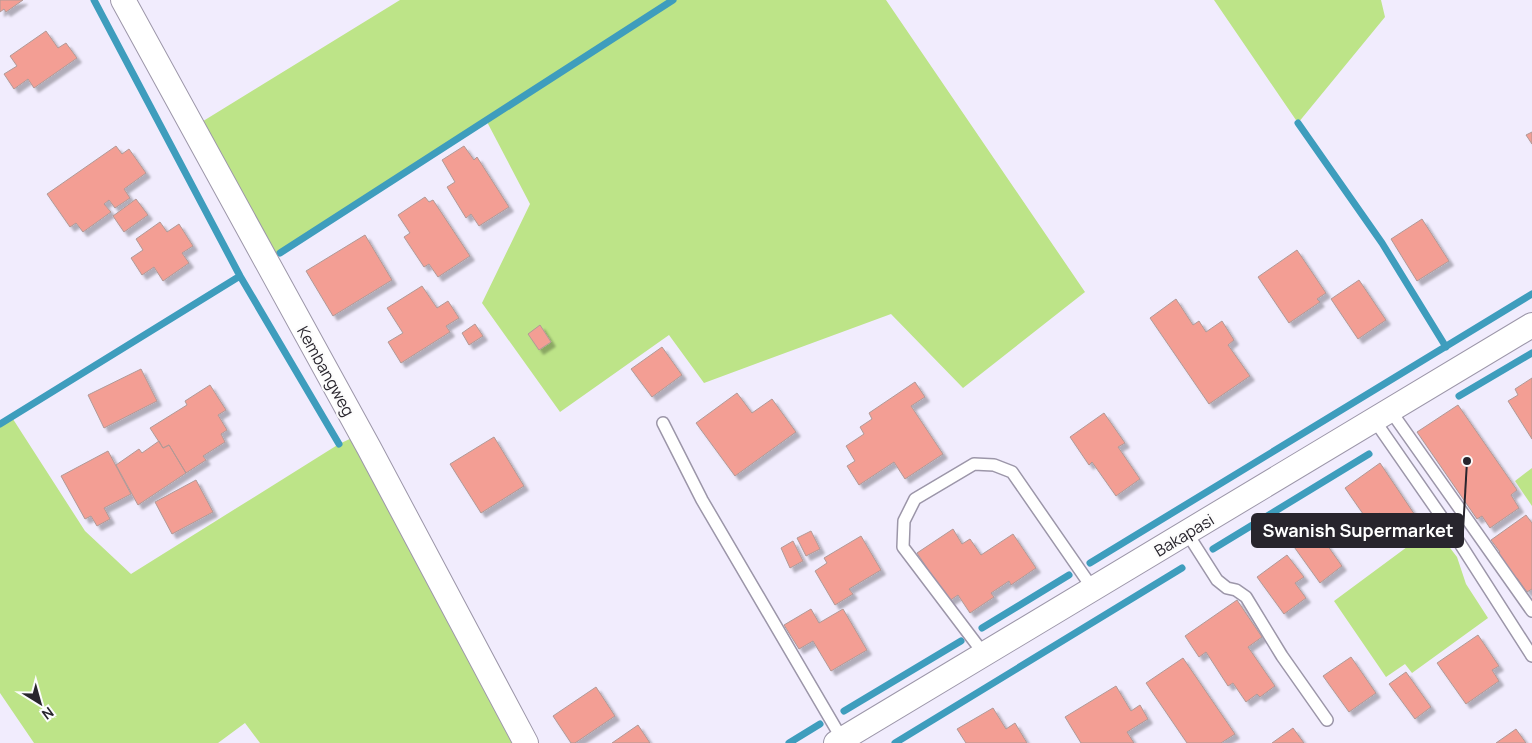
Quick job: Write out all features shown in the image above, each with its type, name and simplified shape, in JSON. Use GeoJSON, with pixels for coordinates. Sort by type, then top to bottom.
{"type":"FeatureCollection","features":[{"type":"Feature","properties":{"kind":"street","name":"Kembangweg"},"geometry":{"type":"LineString","coordinates":[[123,0],[369,448],[526,743]]}},
{"type":"Feature","properties":{"kind":"street","name":"Bakapasi"},"geometry":{"type":"LineString","coordinates":[[839,741],[1532,325]]}},
{"type":"Feature","properties":{"kind":"lane"},"geometry":{"type":"LineString","coordinates":[[1382,416],[1532,611]]}},
{"type":"Feature","properties":{"kind":"lane"},"geometry":{"type":"LineString","coordinates":[[1382,416],[1532,656]]}},
{"type":"Feature","properties":{"kind":"lane"},"geometry":{"type":"LineString","coordinates":[[663,423],[702,500],[839,741]]}},
{"type":"Feature","properties":{"kind":"lane"},"geometry":{"type":"LineString","coordinates":[[984,654],[903,547],[904,521],[916,499],[974,464],[994,465],[1012,472],[1093,589]]}},
{"type":"Feature","properties":{"kind":"lane"},"geometry":{"type":"LineString","coordinates":[[1187,533],[1222,585],[1236,590],[1246,597],[1282,656],[1327,720]]}},
{"type":"Feature","properties":{"kind":"green space"},"geometry":{"type":"Polygon","coordinates":[[[400,0],[886,0],[1085,292],[963,388],[891,314],[704,383],[669,335],[560,412],[482,303],[530,204],[486,120],[273,257],[200,123],[400,0]]]}},
{"type":"Feature","properties":{"kind":"green space"},"geometry":{"type":"Polygon","coordinates":[[[1214,0],[1381,0],[1385,17],[1298,123],[1214,0]]]}},
{"type":"Feature","properties":{"kind":"green space"},"geometry":{"type":"Polygon","coordinates":[[[11,416],[85,531],[131,574],[339,444],[354,437],[516,743],[260,743],[245,723],[218,743],[34,743],[0,693],[0,424],[11,416]]]}},
{"type":"Feature","properties":{"kind":"green space"},"geometry":{"type":"Polygon","coordinates":[[[1532,468],[1532,506],[1515,481],[1532,468]]]}},
{"type":"Feature","properties":{"kind":"green space"},"geometry":{"type":"Polygon","coordinates":[[[1434,527],[1457,557],[1466,584],[1488,618],[1412,673],[1405,664],[1386,677],[1334,601],[1434,527]]]}},
{"type":"Feature","properties":{"kind":"building"},"geometry":{"type":"Polygon","coordinates":[[[0,0],[23,0],[6,12],[4,9],[0,12],[0,0]]]}},
{"type":"Feature","properties":{"kind":"building"},"geometry":{"type":"Polygon","coordinates":[[[46,31],[58,48],[66,43],[77,58],[34,88],[28,79],[14,89],[4,74],[17,66],[10,56],[46,31]]]}},
{"type":"Feature","properties":{"kind":"building"},"geometry":{"type":"Polygon","coordinates":[[[1532,132],[1532,144],[1526,135],[1532,132]]]}},
{"type":"Feature","properties":{"kind":"building"},"geometry":{"type":"Polygon","coordinates":[[[116,146],[122,154],[129,149],[146,173],[124,189],[130,198],[115,208],[109,200],[104,204],[111,212],[83,232],[76,223],[70,227],[47,194],[116,146]]]}},
{"type":"Feature","properties":{"kind":"building"},"geometry":{"type":"Polygon","coordinates":[[[464,146],[474,160],[477,157],[509,207],[479,226],[471,214],[466,218],[447,187],[455,182],[442,160],[464,146]]]}},
{"type":"Feature","properties":{"kind":"building"},"geometry":{"type":"Polygon","coordinates":[[[425,197],[429,202],[433,200],[470,256],[438,277],[429,264],[424,267],[404,237],[410,233],[398,215],[425,197]]]}},
{"type":"Feature","properties":{"kind":"building"},"geometry":{"type":"Polygon","coordinates":[[[136,199],[148,215],[124,232],[113,216],[136,199]]]}},
{"type":"Feature","properties":{"kind":"building"},"geometry":{"type":"Polygon","coordinates":[[[1422,219],[1449,261],[1417,281],[1391,239],[1422,219]]]}},
{"type":"Feature","properties":{"kind":"building"},"geometry":{"type":"Polygon","coordinates":[[[160,222],[167,232],[179,224],[193,246],[182,253],[189,263],[163,281],[154,267],[142,275],[131,258],[143,250],[136,239],[160,222]]]}},
{"type":"Feature","properties":{"kind":"building"},"geometry":{"type":"Polygon","coordinates":[[[365,235],[392,280],[333,316],[306,271],[365,235]]]}},
{"type":"Feature","properties":{"kind":"building"},"geometry":{"type":"Polygon","coordinates":[[[1297,250],[1326,293],[1317,299],[1320,302],[1289,323],[1258,277],[1297,250]]]}},
{"type":"Feature","properties":{"kind":"building"},"geometry":{"type":"Polygon","coordinates":[[[1359,280],[1386,320],[1358,339],[1331,299],[1359,280]]]}},
{"type":"Feature","properties":{"kind":"building"},"geometry":{"type":"Polygon","coordinates":[[[422,286],[437,308],[448,301],[459,318],[446,326],[450,332],[401,363],[388,342],[403,333],[387,308],[422,286]]]}},
{"type":"Feature","properties":{"kind":"building"},"geometry":{"type":"Polygon","coordinates":[[[1176,299],[1193,325],[1199,321],[1206,332],[1222,321],[1234,340],[1228,345],[1250,376],[1209,404],[1150,318],[1176,299]]]}},
{"type":"Feature","properties":{"kind":"building"},"geometry":{"type":"Polygon","coordinates":[[[475,324],[483,336],[469,345],[462,333],[475,324]]]}},
{"type":"Feature","properties":{"kind":"building"},"geometry":{"type":"Polygon","coordinates":[[[540,325],[551,342],[539,350],[528,334],[540,325]]]}},
{"type":"Feature","properties":{"kind":"building"},"geometry":{"type":"Polygon","coordinates":[[[662,347],[682,375],[652,397],[631,369],[662,347]]]}},
{"type":"Feature","properties":{"kind":"building"},"geometry":{"type":"Polygon","coordinates":[[[141,369],[157,401],[104,428],[88,395],[141,369]]]}},
{"type":"Feature","properties":{"kind":"building"},"geometry":{"type":"Polygon","coordinates":[[[1532,378],[1532,439],[1508,401],[1518,395],[1515,389],[1532,378]]]}},
{"type":"Feature","properties":{"kind":"building"},"geometry":{"type":"Polygon","coordinates":[[[915,382],[925,397],[911,406],[943,454],[905,479],[894,462],[859,485],[847,466],[855,461],[846,446],[864,434],[860,427],[872,419],[869,413],[915,382]]]}},
{"type":"Feature","properties":{"kind":"building"},"geometry":{"type":"Polygon","coordinates":[[[210,385],[226,410],[218,415],[227,430],[221,434],[225,442],[203,456],[206,460],[186,473],[169,445],[163,448],[150,428],[187,405],[185,401],[210,385]]]}},
{"type":"Feature","properties":{"kind":"building"},"geometry":{"type":"Polygon","coordinates":[[[737,393],[752,413],[772,399],[796,432],[735,476],[696,423],[737,393]]]}},
{"type":"Feature","properties":{"kind":"building"},"geometry":{"type":"Polygon","coordinates":[[[1458,405],[1517,490],[1511,495],[1519,508],[1490,528],[1482,516],[1477,519],[1417,432],[1458,405]]]}},
{"type":"Feature","properties":{"kind":"building"},"geometry":{"type":"Polygon","coordinates":[[[1104,413],[1125,443],[1118,447],[1140,479],[1116,496],[1092,462],[1089,465],[1070,437],[1104,413]]]}},
{"type":"Feature","properties":{"kind":"building"},"geometry":{"type":"Polygon","coordinates":[[[494,437],[524,486],[481,513],[450,464],[494,437]]]}},
{"type":"Feature","properties":{"kind":"building"},"geometry":{"type":"Polygon","coordinates":[[[159,441],[163,448],[169,445],[186,473],[138,505],[116,465],[139,449],[142,453],[159,441]]]}},
{"type":"Feature","properties":{"kind":"building"},"geometry":{"type":"Polygon","coordinates":[[[108,451],[131,494],[104,508],[110,519],[97,526],[91,516],[85,519],[61,476],[108,451]]]}},
{"type":"Feature","properties":{"kind":"building"},"geometry":{"type":"Polygon","coordinates":[[[1380,463],[1419,521],[1396,536],[1380,513],[1368,521],[1345,488],[1380,463]]]}},
{"type":"Feature","properties":{"kind":"building"},"geometry":{"type":"Polygon","coordinates":[[[196,480],[213,512],[172,534],[155,502],[196,480]]]}},
{"type":"Feature","properties":{"kind":"building"},"geometry":{"type":"Polygon","coordinates":[[[1526,515],[1532,523],[1532,589],[1527,592],[1517,578],[1514,581],[1495,555],[1500,552],[1491,540],[1526,515]]]}},
{"type":"Feature","properties":{"kind":"building"},"geometry":{"type":"Polygon","coordinates":[[[1310,521],[1342,566],[1320,583],[1287,537],[1310,521]]]}},
{"type":"Feature","properties":{"kind":"building"},"geometry":{"type":"Polygon","coordinates":[[[953,529],[962,544],[970,539],[981,555],[1013,534],[1036,568],[1011,585],[1009,581],[991,593],[994,597],[970,613],[958,595],[949,601],[917,553],[953,529]]]}},
{"type":"Feature","properties":{"kind":"building"},"geometry":{"type":"Polygon","coordinates":[[[811,531],[820,549],[806,556],[797,538],[811,531]]]}},
{"type":"Feature","properties":{"kind":"building"},"geometry":{"type":"Polygon","coordinates":[[[861,536],[881,570],[849,589],[853,594],[835,605],[815,571],[827,563],[824,558],[861,536]]]}},
{"type":"Feature","properties":{"kind":"building"},"geometry":{"type":"Polygon","coordinates":[[[793,541],[803,561],[790,568],[781,548],[793,541]]]}},
{"type":"Feature","properties":{"kind":"building"},"geometry":{"type":"Polygon","coordinates":[[[1287,555],[1304,577],[1295,583],[1306,598],[1284,614],[1257,577],[1287,555]]]}},
{"type":"Feature","properties":{"kind":"building"},"geometry":{"type":"Polygon","coordinates":[[[1237,600],[1262,637],[1248,647],[1275,686],[1260,697],[1257,694],[1246,702],[1233,683],[1228,686],[1206,652],[1199,657],[1185,636],[1237,600]]]}},
{"type":"Feature","properties":{"kind":"building"},"geometry":{"type":"Polygon","coordinates":[[[811,609],[819,623],[843,609],[867,650],[831,671],[813,641],[799,649],[784,625],[811,609]]]}},
{"type":"Feature","properties":{"kind":"building"},"geometry":{"type":"Polygon","coordinates":[[[1478,635],[1499,666],[1492,670],[1499,681],[1466,704],[1437,663],[1478,635]]]}},
{"type":"Feature","properties":{"kind":"building"},"geometry":{"type":"Polygon","coordinates":[[[1351,657],[1376,693],[1349,712],[1323,676],[1351,657]]]}},
{"type":"Feature","properties":{"kind":"building"},"geometry":{"type":"Polygon","coordinates":[[[1183,658],[1235,734],[1221,743],[1187,743],[1146,683],[1183,658]]]}},
{"type":"Feature","properties":{"kind":"building"},"geometry":{"type":"Polygon","coordinates":[[[1406,672],[1431,707],[1415,719],[1389,684],[1406,672]]]}},
{"type":"Feature","properties":{"kind":"building"},"geometry":{"type":"Polygon","coordinates":[[[1116,686],[1131,711],[1140,705],[1148,719],[1127,732],[1134,743],[1081,743],[1065,717],[1116,686]]]}},
{"type":"Feature","properties":{"kind":"building"},"geometry":{"type":"Polygon","coordinates":[[[596,687],[615,716],[575,743],[571,743],[553,716],[596,687]]]}},
{"type":"Feature","properties":{"kind":"building"},"geometry":{"type":"Polygon","coordinates":[[[993,708],[1006,729],[1015,723],[1027,743],[966,743],[957,729],[993,708]]]}},
{"type":"Feature","properties":{"kind":"building"},"geometry":{"type":"Polygon","coordinates":[[[638,725],[650,743],[612,743],[638,725]]]}},
{"type":"Feature","properties":{"kind":"building"},"geometry":{"type":"Polygon","coordinates":[[[1293,728],[1304,743],[1272,743],[1293,728]]]}},
{"type":"Feature","properties":{"kind":"building"},"geometry":{"type":"Polygon","coordinates":[[[1516,729],[1526,743],[1496,743],[1516,729]]]}},
{"type":"Feature","properties":{"kind":"waterway"},"geometry":{"type":"LineString","coordinates":[[94,0],[240,276],[339,444]]}},
{"type":"Feature","properties":{"kind":"waterway"},"geometry":{"type":"LineString","coordinates":[[280,253],[673,0]]}},
{"type":"Feature","properties":{"kind":"waterway"},"geometry":{"type":"LineString","coordinates":[[1298,123],[1382,243],[1446,347]]}},
{"type":"Feature","properties":{"kind":"waterway"},"geometry":{"type":"LineString","coordinates":[[0,424],[240,276]]}},
{"type":"Feature","properties":{"kind":"waterway"},"geometry":{"type":"LineString","coordinates":[[1090,563],[1532,294]]}},
{"type":"Feature","properties":{"kind":"waterway"},"geometry":{"type":"LineString","coordinates":[[1459,396],[1532,353]]}},
{"type":"Feature","properties":{"kind":"waterway"},"geometry":{"type":"LineString","coordinates":[[1213,549],[1369,454]]}},
{"type":"Feature","properties":{"kind":"waterway"},"geometry":{"type":"LineString","coordinates":[[895,743],[1182,568]]}},
{"type":"Feature","properties":{"kind":"waterway"},"geometry":{"type":"LineString","coordinates":[[982,628],[1069,575]]}},
{"type":"Feature","properties":{"kind":"waterway"},"geometry":{"type":"LineString","coordinates":[[844,711],[961,641]]}},
{"type":"Feature","properties":{"kind":"waterway"},"geometry":{"type":"LineString","coordinates":[[789,743],[820,724]]}},
{"type":"Feature","properties":{"kind":"place","name":"Swanish Supermarket"},"geometry":{"type":"Point","coordinates":[1467,461]}}]}
